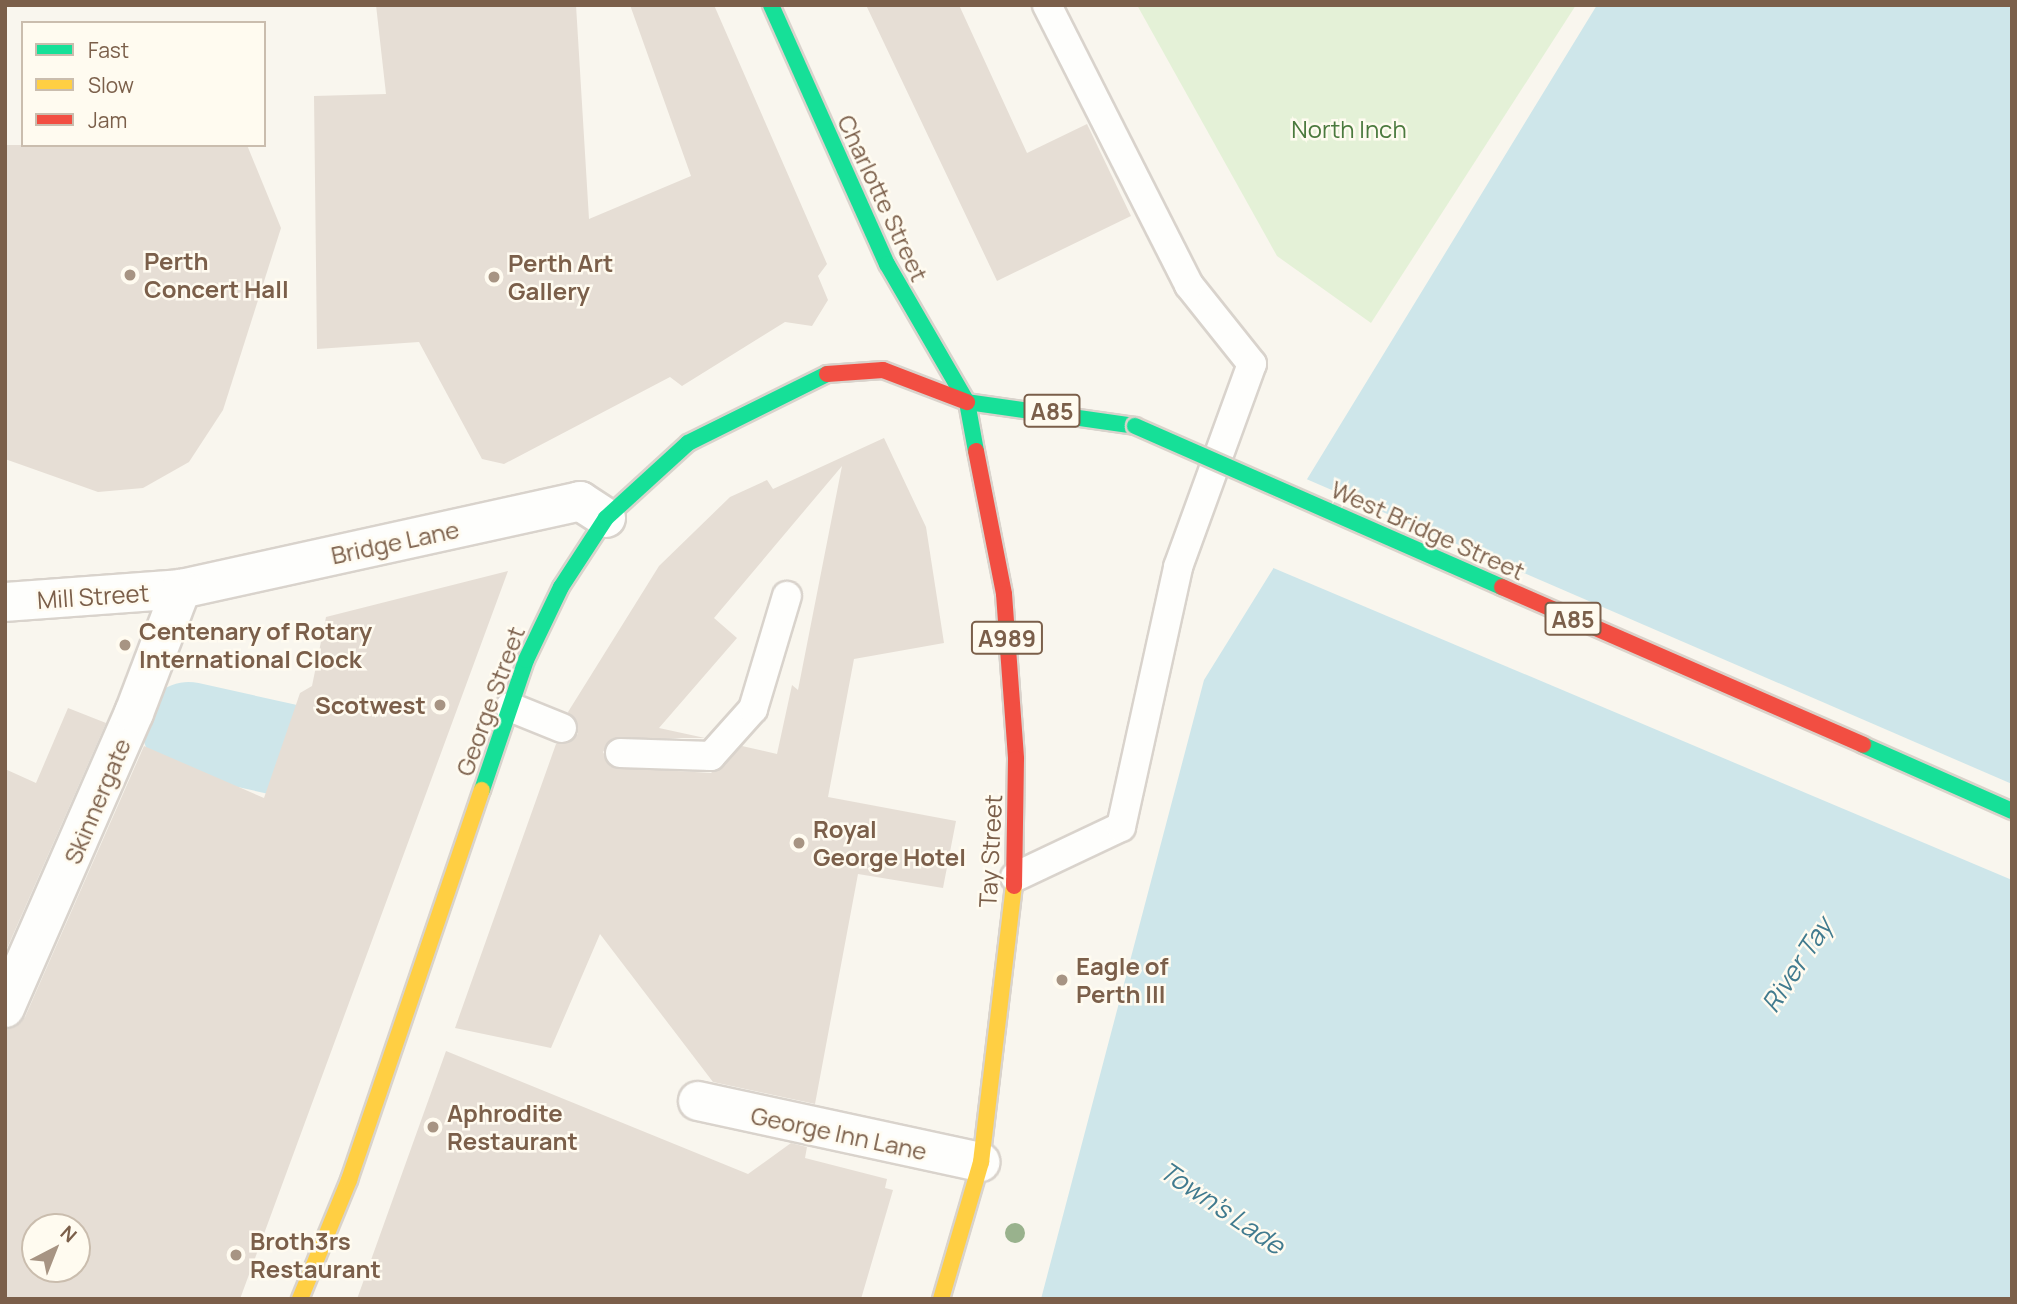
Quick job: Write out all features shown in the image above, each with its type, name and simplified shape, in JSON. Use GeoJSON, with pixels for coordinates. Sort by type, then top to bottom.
{"type":"FeatureCollection","features":[{"type":"Feature","properties":{"kind":"main road","name":"Charlotte Street"},"geometry":{"type":"LineString","coordinates":[[771,5],[893,275],[967,402]]}},
{"type":"Feature","properties":{"kind":"main road","name":"George Street"},"geometry":{"type":"LineString","coordinates":[[300,1299],[349,1180],[510,707],[561,587],[606,518],[688,443],[824,374],[883,370],[967,402]]}},
{"type":"Feature","properties":{"kind":"main road","name":"West Bridge Street"},"geometry":{"type":"LineString","coordinates":[[967,402],[1135,426],[2012,811]]}},
{"type":"Feature","properties":{"kind":"main road","name":"Tay Street"},"geometry":{"type":"LineString","coordinates":[[942,1299],[981,1162],[1015,877],[1016,760],[1004,594],[967,402]]}},
{"type":"Feature","properties":{"kind":"street","name":"Bridge Lane"},"geometry":{"type":"LineString","coordinates":[[181,589],[580,501],[606,518]]}},
{"type":"Feature","properties":{"kind":"street","name":"Mill Street"},"geometry":{"type":"LineString","coordinates":[[5,602],[181,589]]}},
{"type":"Feature","properties":{"kind":"street","name":"Skinnergate"},"geometry":{"type":"LineString","coordinates":[[5,1008],[134,713],[181,589]]}},
{"type":"Feature","properties":{"kind":"street","name":"George Inn Lane"},"geometry":{"type":"LineString","coordinates":[[698,1101],[981,1162]]}},
{"type":"Feature","properties":{"kind":"lane"},"geometry":{"type":"LineString","coordinates":[[1015,877],[1121,827],[1178,567],[1252,364],[1189,285],[1048,5]]}},
{"type":"Feature","properties":{"kind":"lane"},"geometry":{"type":"LineString","coordinates":[[620,753],[710,756],[753,709],[787,596]]}},
{"type":"Feature","properties":{"kind":"lane"},"geometry":{"type":"LineString","coordinates":[[510,707],[562,728]]}},
{"type":"Feature","properties":{"kind":"green space","name":"North Inch"},"geometry":{"type":"Polygon","coordinates":[[[1137,5],[1576,5],[1371,323],[1277,256],[1137,5]]]}},
{"type":"Feature","properties":{"kind":"water","name":"River Tay"},"geometry":{"type":"Polygon","coordinates":[[[1597,5],[2012,5],[2012,1299],[1041,1299],[1204,680],[1273,569],[1301,489],[1597,5]]]}},
{"type":"Feature","properties":{"kind":"pier"},"geometry":{"type":"Polygon","coordinates":[[[1304,478],[2012,784],[2012,880],[1271,567],[1304,478]]]}},
{"type":"Feature","properties":{"kind":"building","name":"Perth Art Gallery"},"geometry":{"type":"Polygon","coordinates":[[[376,5],[576,5],[589,219],[691,176],[630,5],[714,5],[827,264],[818,276],[828,300],[812,326],[785,322],[682,386],[670,377],[504,464],[482,459],[419,342],[317,349],[314,96],[386,94],[376,5]]]}},
{"type":"Feature","properties":{"kind":"building"},"geometry":{"type":"Polygon","coordinates":[[[866,5],[959,5],[1027,153],[1087,124],[1131,216],[997,281],[866,5]]]}},
{"type":"Feature","properties":{"kind":"building","name":"Perth Concert Hall"},"geometry":{"type":"Polygon","coordinates":[[[5,145],[248,147],[281,228],[223,410],[189,462],[143,488],[98,492],[5,459],[5,145]]]}},
{"type":"Feature","properties":{"kind":"building"},"geometry":{"type":"Polygon","coordinates":[[[884,438],[926,527],[944,643],[854,659],[828,797],[956,821],[943,888],[858,874],[815,1104],[713,1082],[600,934],[551,1048],[455,1028],[556,744],[578,734],[568,712],[659,566],[730,497],[767,480],[773,489],[884,438]],[[842,466],[714,618],[737,638],[659,728],[705,738],[613,738],[603,752],[611,767],[711,773],[742,746],[777,754],[792,685],[798,690],[842,466]]]}},
{"type":"Feature","properties":{"kind":"building"},"geometry":{"type":"Polygon","coordinates":[[[508,571],[240,1299],[5,1299],[5,1030],[25,1017],[144,746],[264,798],[300,693],[312,686],[326,617],[508,571]]]}},
{"type":"Feature","properties":{"kind":"building"},"geometry":{"type":"Polygon","coordinates":[[[68,708],[106,723],[5,953],[5,769],[36,783],[68,708]]]}},
{"type":"Feature","properties":{"kind":"building"},"geometry":{"type":"Polygon","coordinates":[[[446,1051],[748,1174],[791,1143],[807,1147],[805,1158],[887,1179],[885,1188],[893,1190],[861,1299],[357,1299],[446,1051]]]}},
{"type":"Feature","properties":{"kind":"waterway","name":"Town's Lade"},"geometry":{"type":"LineString","coordinates":[[188,728],[351,764]]}},
{"type":"Feature","properties":{"kind":"traffic: fast"},"geometry":{"type":"LineString","coordinates":[[771,5],[887,264],[967,402],[976,451]]}},
{"type":"Feature","properties":{"kind":"traffic: fast"},"geometry":{"type":"LineString","coordinates":[[482,790],[526,660],[561,587],[606,518],[688,443],[827,374]]}},
{"type":"Feature","properties":{"kind":"traffic: fast"},"geometry":{"type":"LineString","coordinates":[[967,402],[1135,426]]}},
{"type":"Feature","properties":{"kind":"traffic: fast"},"geometry":{"type":"LineString","coordinates":[[1135,426],[1502,587]]}},
{"type":"Feature","properties":{"kind":"traffic: fast"},"geometry":{"type":"LineString","coordinates":[[1863,745],[2012,811]]}},
{"type":"Feature","properties":{"kind":"traffic: slow"},"geometry":{"type":"LineString","coordinates":[[300,1299],[349,1180],[482,790]]}},
{"type":"Feature","properties":{"kind":"traffic: slow"},"geometry":{"type":"LineString","coordinates":[[941,1299],[981,1162],[1014,886]]}},
{"type":"Feature","properties":{"kind":"traffic: jam"},"geometry":{"type":"LineString","coordinates":[[827,374],[883,370],[967,402]]}},
{"type":"Feature","properties":{"kind":"traffic: jam"},"geometry":{"type":"LineString","coordinates":[[976,451],[1004,594],[1016,759],[1014,886]]}},
{"type":"Feature","properties":{"kind":"traffic: jam"},"geometry":{"type":"LineString","coordinates":[[1502,587],[1863,745]]}},
{"type":"Feature","properties":{"kind":"place","name":"Perth Concert Hall"},"geometry":{"type":"Point","coordinates":[130,275]}},
{"type":"Feature","properties":{"kind":"place","name":"Perth Art Gallery"},"geometry":{"type":"Point","coordinates":[494,277]}},
{"type":"Feature","properties":{"kind":"place","name":"Centenary of Rotary International Clock"},"geometry":{"type":"Point","coordinates":[125,645]}},
{"type":"Feature","properties":{"kind":"place","name":"Scotwest"},"geometry":{"type":"Point","coordinates":[440,705]}},
{"type":"Feature","properties":{"kind":"place","name":"Royal George Hotel"},"geometry":{"type":"Point","coordinates":[799,843]}},
{"type":"Feature","properties":{"kind":"place","name":"Eagle of Perth III"},"geometry":{"type":"Point","coordinates":[1062,980]}},
{"type":"Feature","properties":{"kind":"place","name":"Aphrodite Restaurant"},"geometry":{"type":"Point","coordinates":[433,1127]}},
{"type":"Feature","properties":{"kind":"place","name":"Broth3rs Restaurant"},"geometry":{"type":"Point","coordinates":[236,1255]}}]}
